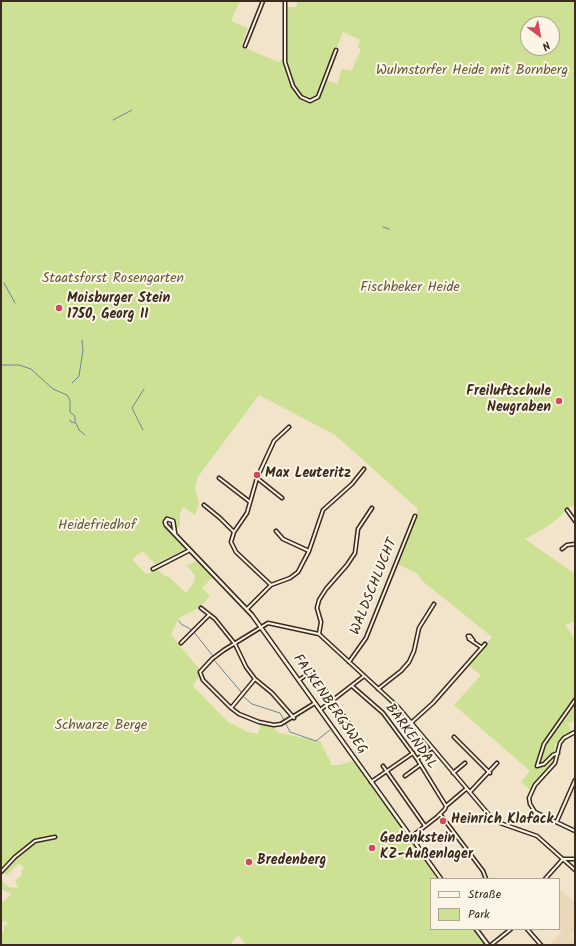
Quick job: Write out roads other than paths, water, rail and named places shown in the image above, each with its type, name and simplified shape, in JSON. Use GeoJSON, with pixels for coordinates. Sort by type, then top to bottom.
{"type":"FeatureCollection","features":[{"type":"Feature","properties":{"kind":"street"},"geometry":{"type":"LineString","coordinates":[[245,46],[263,1]]}},
{"type":"Feature","properties":{"kind":"street"},"geometry":{"type":"LineString","coordinates":[[285,1],[285,59],[293,86],[301,97],[310,101],[318,97],[336,50]]}},
{"type":"Feature","properties":{"kind":"street"},"geometry":{"type":"LineString","coordinates":[[271,585],[233,549],[231,542],[234,532],[247,513],[257,478],[274,441],[289,427]]}},
{"type":"Feature","properties":{"kind":"street"},"geometry":{"type":"LineString","coordinates":[[247,609],[271,585],[290,578],[298,572],[309,552],[322,510],[347,489],[364,469]]}},
{"type":"Feature","properties":{"kind":"street"},"geometry":{"type":"LineString","coordinates":[[219,478],[250,502]]}},
{"type":"Feature","properties":{"kind":"street"},"geometry":{"type":"LineString","coordinates":[[257,478],[282,498]]}},
{"type":"Feature","properties":{"kind":"street"},"geometry":{"type":"LineString","coordinates":[[204,505],[234,532]]}},
{"type":"Feature","properties":{"kind":"street"},"geometry":{"type":"LineString","coordinates":[[319,634],[321,622],[317,605],[319,600],[355,553],[358,529],[372,508]]}},
{"type":"Feature","properties":{"kind":"street"},"geometry":{"type":"LineString","coordinates":[[567,510],[575,521]]}},
{"type":"Feature","properties":{"kind":"street","name":"WALDSCHLUCHT"},"geometry":{"type":"LineString","coordinates":[[349,662],[366,638],[415,516]]}},
{"type":"Feature","properties":{"kind":"street","name":"FALKENBERGSWEG"},"geometry":{"type":"LineString","coordinates":[[175,534],[173,521],[167,519],[166,525],[247,609],[261,627],[440,878]]}},
{"type":"Feature","properties":{"kind":"street"},"geometry":{"type":"LineString","coordinates":[[276,531],[283,539],[309,552]]}},
{"type":"Feature","properties":{"kind":"street"},"geometry":{"type":"LineString","coordinates":[[562,549],[567,545],[575,544]]}},
{"type":"Feature","properties":{"kind":"street"},"geometry":{"type":"LineString","coordinates":[[153,569],[190,550]]}},
{"type":"Feature","properties":{"kind":"street"},"geometry":{"type":"LineString","coordinates":[[378,689],[401,671],[409,662],[414,651],[419,628],[434,604]]}},
{"type":"Feature","properties":{"kind":"street"},"geometry":{"type":"LineString","coordinates":[[201,608],[222,627],[235,644],[246,667],[255,679],[276,697],[294,718]]}},
{"type":"Feature","properties":{"kind":"street"},"geometry":{"type":"LineString","coordinates":[[181,643],[209,615]]}},
{"type":"Feature","properties":{"kind":"street"},"geometry":{"type":"LineString","coordinates":[[315,703],[294,718],[281,724],[271,724],[248,718],[231,708],[204,680],[200,672],[212,659],[270,622],[319,634],[412,722],[494,821],[538,836],[575,870]]}},
{"type":"Feature","properties":{"kind":"street"},"geometry":{"type":"LineString","coordinates":[[473,640],[481,647]]}},
{"type":"Feature","properties":{"kind":"street"},"geometry":{"type":"LineString","coordinates":[[412,722],[433,703],[485,644]]}},
{"type":"Feature","properties":{"kind":"street"},"geometry":{"type":"LineString","coordinates":[[299,680],[312,671],[350,725]]}},
{"type":"Feature","properties":{"kind":"street"},"geometry":{"type":"LineString","coordinates":[[320,710],[364,676]]}},
{"type":"Feature","properties":{"kind":"street"},"geometry":{"type":"LineString","coordinates":[[231,708],[255,679]]}},
{"type":"Feature","properties":{"kind":"street","name":"BARKENDAL"},"geometry":{"type":"LineString","coordinates":[[352,686],[383,713],[413,753],[446,806]]}},
{"type":"Feature","properties":{"kind":"street"},"geometry":{"type":"LineString","coordinates":[[558,753],[553,755],[544,764],[537,766],[544,744],[575,700]]}},
{"type":"Feature","properties":{"kind":"street"},"geometry":{"type":"LineString","coordinates":[[575,732],[564,738],[560,743],[555,763],[535,785],[529,798],[530,804],[535,812],[575,832]]}},
{"type":"Feature","properties":{"kind":"street"},"geometry":{"type":"LineString","coordinates":[[454,737],[490,773]]}},
{"type":"Feature","properties":{"kind":"street"},"geometry":{"type":"LineString","coordinates":[[417,759],[432,748]]}},
{"type":"Feature","properties":{"kind":"street"},"geometry":{"type":"LineString","coordinates":[[371,782],[413,753]]}},
{"type":"Feature","properties":{"kind":"street"},"geometry":{"type":"LineString","coordinates":[[453,772],[465,763]]}},
{"type":"Feature","properties":{"kind":"street"},"geometry":{"type":"LineString","coordinates":[[470,792],[490,773],[497,763]]}},
{"type":"Feature","properties":{"kind":"street"},"geometry":{"type":"LineString","coordinates":[[405,776],[420,765]]}},
{"type":"Feature","properties":{"kind":"street"},"geometry":{"type":"LineString","coordinates":[[383,766],[425,826]]}},
{"type":"Feature","properties":{"kind":"street"},"geometry":{"type":"LineString","coordinates":[[557,822],[575,780]]}},
{"type":"Feature","properties":{"kind":"street"},"geometry":{"type":"LineString","coordinates":[[411,836],[440,814],[446,806],[466,788]]}},
{"type":"Feature","properties":{"kind":"street"},"geometry":{"type":"LineString","coordinates":[[440,814],[483,871],[486,878]]}},
{"type":"Feature","properties":{"kind":"street"},"geometry":{"type":"LineString","coordinates":[[1,872],[15,857],[35,841],[55,836]]}},
{"type":"Feature","properties":{"kind":"street"},"geometry":{"type":"LineString","coordinates":[[546,878],[563,859],[575,859]]}},
{"type":"Feature","properties":{"kind":"street"},"geometry":{"type":"LineString","coordinates":[[477,930],[488,945]]}},
{"type":"Feature","properties":{"kind":"street"},"geometry":{"type":"LineString","coordinates":[[492,945],[510,930]]}},
{"type":"Feature","properties":{"kind":"street"},"geometry":{"type":"LineString","coordinates":[[528,930],[541,945]]}},
{"type":"Feature","properties":{"kind":"waterway"},"geometry":{"type":"LineString","coordinates":[[113,120],[132,110]]}},
{"type":"Feature","properties":{"kind":"waterway"},"geometry":{"type":"LineString","coordinates":[[383,227],[389,229]]}},
{"type":"Feature","properties":{"kind":"waterway"},"geometry":{"type":"LineString","coordinates":[[4,283],[15,303]]}},
{"type":"Feature","properties":{"kind":"waterway"},"geometry":{"type":"LineString","coordinates":[[72,383],[79,376],[83,350],[82,340]]}},
{"type":"Feature","properties":{"kind":"waterway"},"geometry":{"type":"LineString","coordinates":[[1,365],[19,365],[31,369],[53,389],[67,395],[70,400],[70,412],[75,416],[75,422]]}},
{"type":"Feature","properties":{"kind":"waterway"},"geometry":{"type":"LineString","coordinates":[[143,430],[132,408],[144,389]]}},
{"type":"Feature","properties":{"kind":"waterway"},"geometry":{"type":"LineString","coordinates":[[70,420],[71,422],[76,423],[79,430],[85,435]]}},
{"type":"Feature","properties":{"kind":"waterway"},"geometry":{"type":"LineString","coordinates":[[164,525],[187,549]]}},
{"type":"Feature","properties":{"kind":"waterway"},"geometry":{"type":"LineString","coordinates":[[192,554],[204,566]]}},
{"type":"Feature","properties":{"kind":"waterway"},"geometry":{"type":"LineString","coordinates":[[252,618],[257,625]]}},
{"type":"Feature","properties":{"kind":"waterway"},"geometry":{"type":"LineString","coordinates":[[179,621],[181,624],[192,630]]}},
{"type":"Feature","properties":{"kind":"waterway"},"geometry":{"type":"LineString","coordinates":[[193,631],[213,656]]}},
{"type":"Feature","properties":{"kind":"waterway"},"geometry":{"type":"LineString","coordinates":[[262,631],[312,701]]}},
{"type":"Feature","properties":{"kind":"waterway"},"geometry":{"type":"LineString","coordinates":[[214,660],[242,693]]}},
{"type":"Feature","properties":{"kind":"waterway"},"geometry":{"type":"LineString","coordinates":[[244,697],[252,704],[280,713],[284,720]]}},
{"type":"Feature","properties":{"kind":"waterway"},"geometry":{"type":"LineString","coordinates":[[316,707],[354,761]]}},
{"type":"Feature","properties":{"kind":"waterway"},"geometry":{"type":"LineString","coordinates":[[286,724],[290,732],[316,741],[330,730]]}},
{"type":"Feature","properties":{"kind":"waterway"},"geometry":{"type":"LineString","coordinates":[[359,767],[405,833]]}},
{"type":"Feature","properties":{"kind":"waterway"},"geometry":{"type":"LineString","coordinates":[[406,834],[438,878]]}},
{"type":"Feature","properties":{"kind":"waterway"},"geometry":{"type":"LineString","coordinates":[[475,930],[485,945]]}},
{"type":"Feature","properties":{"kind":"place","name":"Moisburger Stein 1750, Georg II"},"geometry":{"type":"Point","coordinates":[59,308]}},
{"type":"Feature","properties":{"kind":"place","name":"Freiluftschule Neugraben"},"geometry":{"type":"Point","coordinates":[559,401]}},
{"type":"Feature","properties":{"kind":"place","name":"Max Leuteritz"},"geometry":{"type":"Point","coordinates":[257,475]}},
{"type":"Feature","properties":{"kind":"place","name":"Heinrich Klafack"},"geometry":{"type":"Point","coordinates":[443,821]}},
{"type":"Feature","properties":{"kind":"place","name":"Gedenkstein KZ-Außenlager"},"geometry":{"type":"Point","coordinates":[372,848]}},
{"type":"Feature","properties":{"kind":"place","name":"Bredenberg"},"geometry":{"type":"Point","coordinates":[249,862]}},
{"type":"Feature","properties":{"kind":"park label","name":"Wulmstorfer Heide mit Bornberg"},"geometry":{"type":"Point","coordinates":[472,72]}},
{"type":"Feature","properties":{"kind":"park label","name":"Staatsforst Rosengarten"},"geometry":{"type":"Point","coordinates":[113,280]}},
{"type":"Feature","properties":{"kind":"park label","name":"Fischbeker Heide"},"geometry":{"type":"Point","coordinates":[410,289]}},
{"type":"Feature","properties":{"kind":"park label","name":"Heidefriedhof"},"geometry":{"type":"Point","coordinates":[97,527]}},
{"type":"Feature","properties":{"kind":"park label","name":"Schwarze Berge"},"geometry":{"type":"Point","coordinates":[101,727]}}]}
